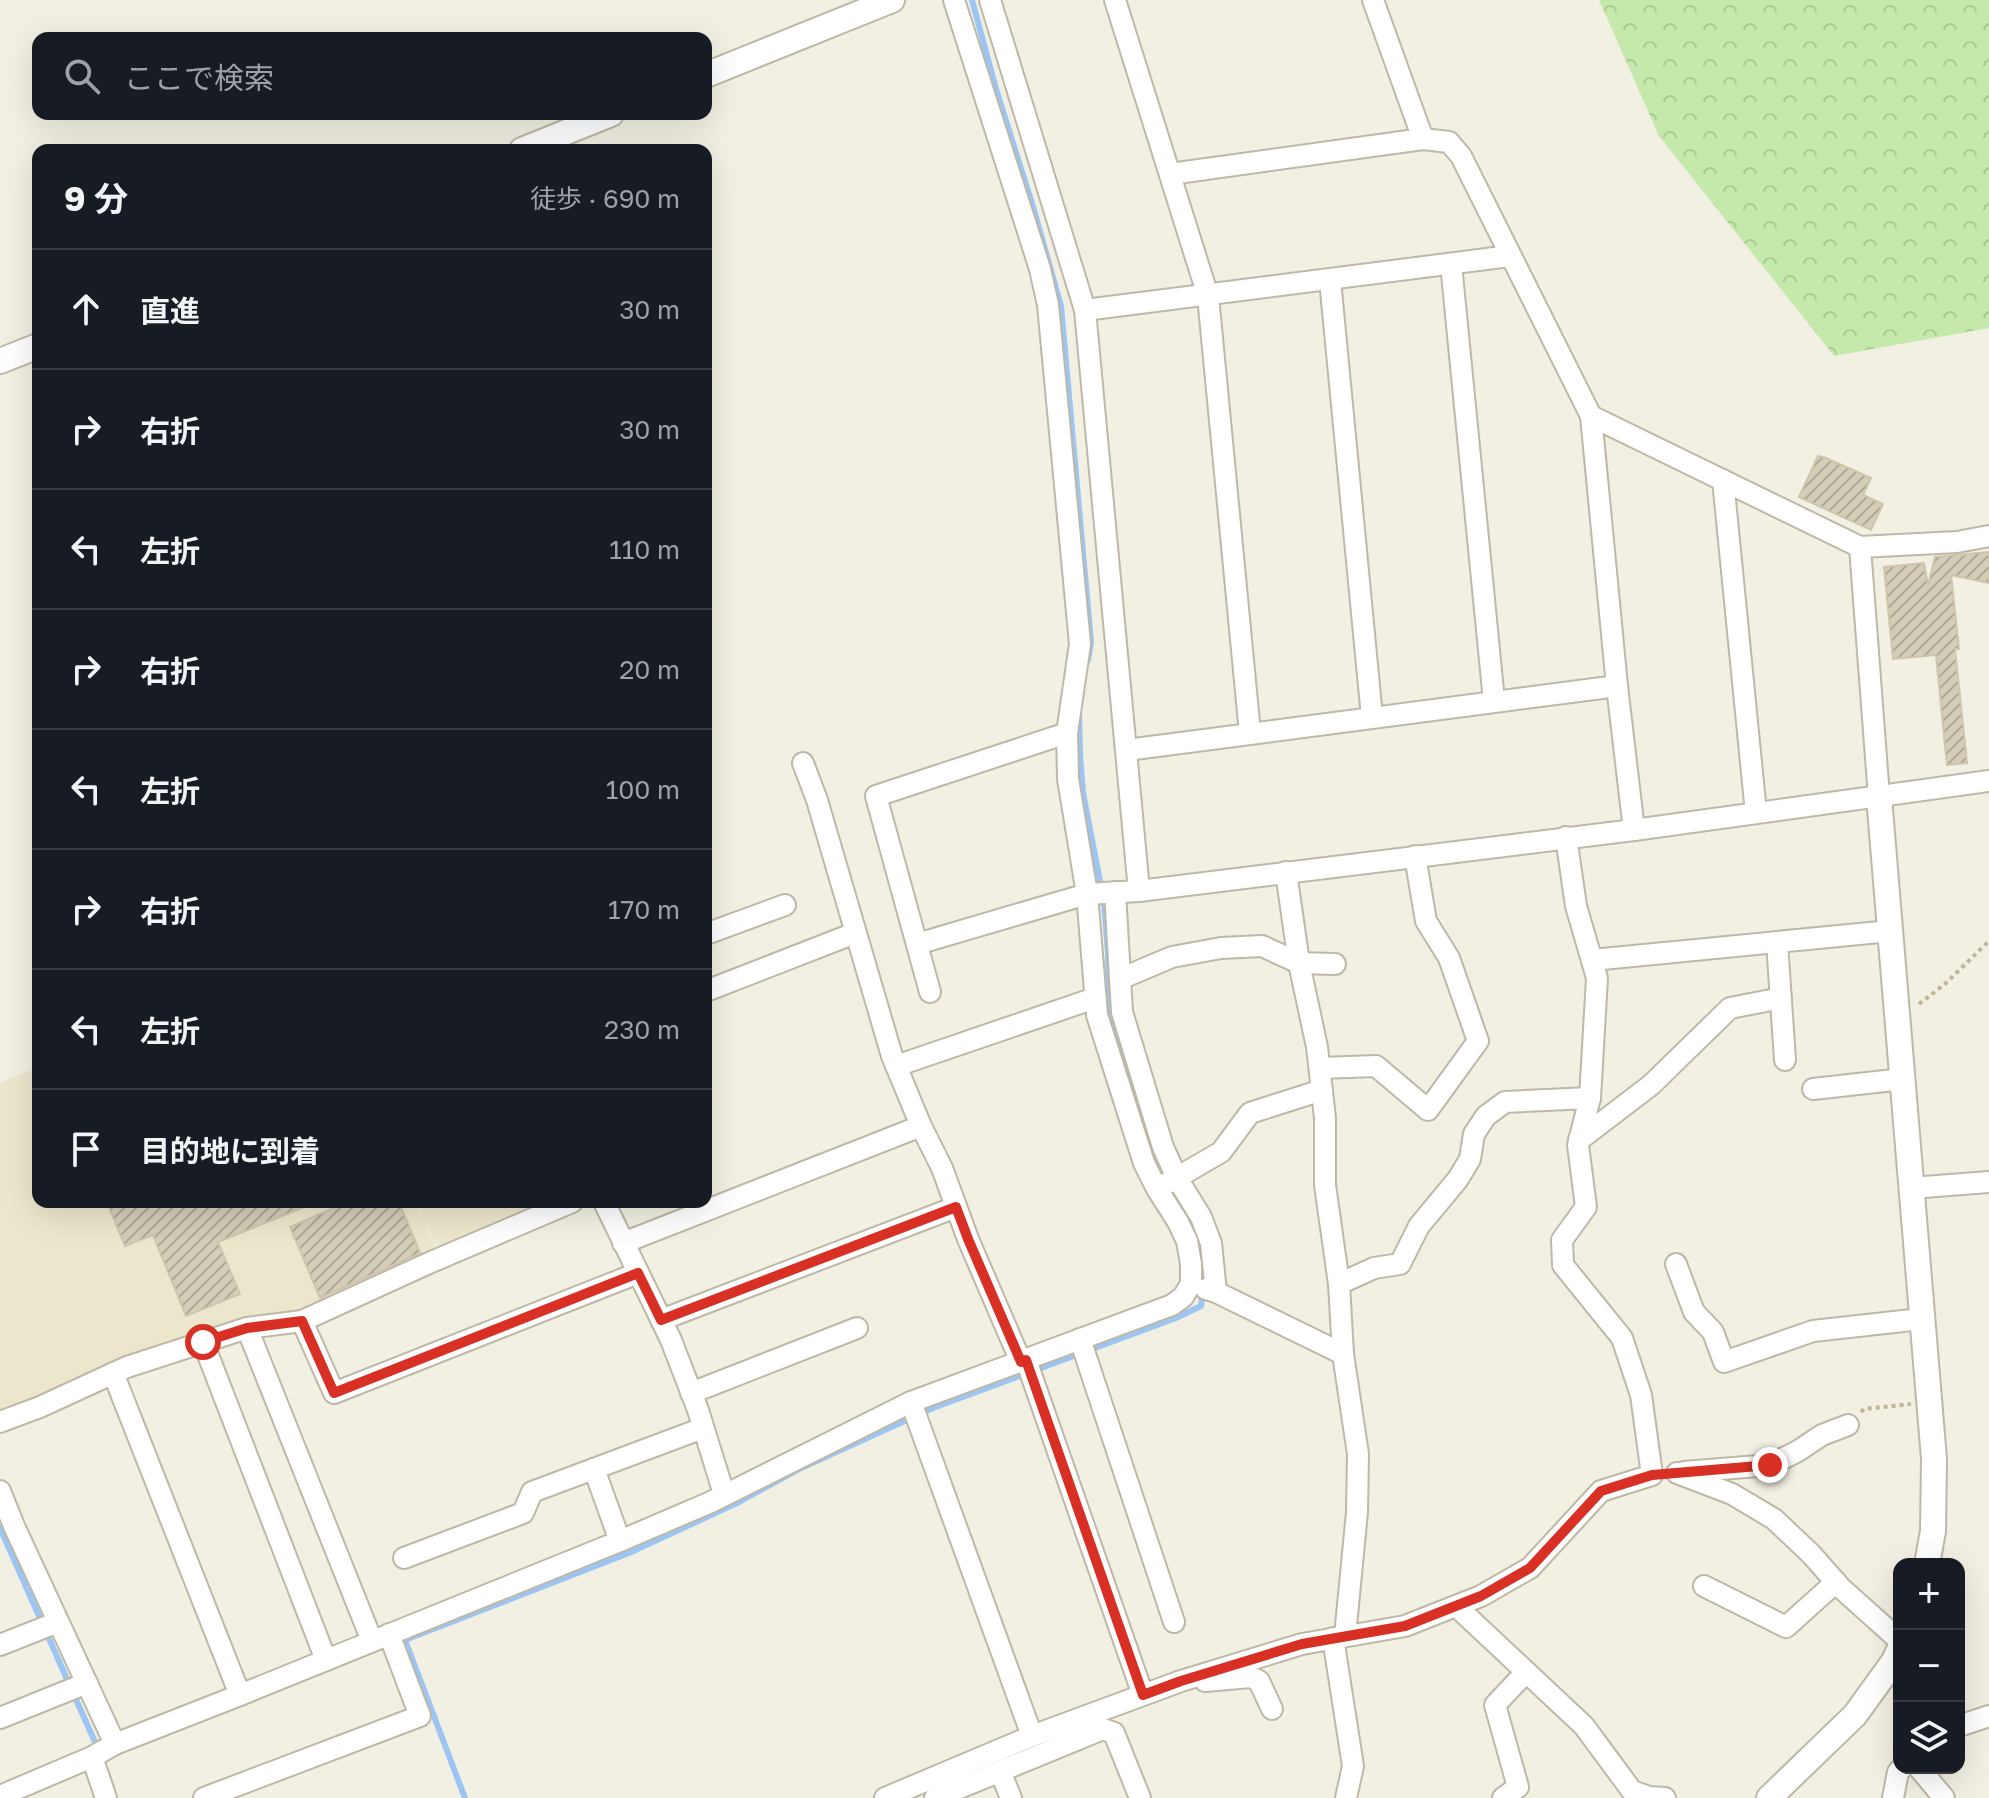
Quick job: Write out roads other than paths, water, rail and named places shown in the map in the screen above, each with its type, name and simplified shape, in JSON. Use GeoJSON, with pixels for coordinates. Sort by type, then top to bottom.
{"type":"FeatureCollection","features":[{"type":"Feature","properties":{"kind":"street"},"geometry":{"type":"LineString","coordinates":[[712,73],[892,0]]}},
{"type":"Feature","properties":{"kind":"street"},"geometry":{"type":"LineString","coordinates":[[954,0],[1040,269],[1048,305],[1080,644],[1067,733],[1068,779],[1087,894],[1097,1015],[1144,1163],[1201,1217],[1211,1243],[1204,1288]]}},
{"type":"Feature","properties":{"kind":"street"},"geometry":{"type":"LineString","coordinates":[[990,0],[1085,310],[1139,891]]}},
{"type":"Feature","properties":{"kind":"street"},"geometry":{"type":"LineString","coordinates":[[1115,0],[1208,296],[1250,733]]}},
{"type":"Feature","properties":{"kind":"street"},"geometry":{"type":"LineString","coordinates":[[1373,0],[1423,139]]}},
{"type":"Feature","properties":{"kind":"street"},"geometry":{"type":"LineString","coordinates":[[537,144],[596,120]]}},
{"type":"Feature","properties":{"kind":"street"},"geometry":{"type":"LineString","coordinates":[[1170,174],[1423,139],[1449,142],[1461,156],[1591,416],[1634,830]]}},
{"type":"Feature","properties":{"kind":"street"},"geometry":{"type":"LineString","coordinates":[[1085,310],[1510,256]]}},
{"type":"Feature","properties":{"kind":"street"},"geometry":{"type":"LineString","coordinates":[[1451,264],[1494,701]]}},
{"type":"Feature","properties":{"kind":"street"},"geometry":{"type":"LineString","coordinates":[[1330,280],[1372,717]]}},
{"type":"Feature","properties":{"kind":"street"},"geometry":{"type":"LineString","coordinates":[[0,361],[32,348]]}},
{"type":"Feature","properties":{"kind":"street"},"geometry":{"type":"LineString","coordinates":[[1591,416],[1860,547],[1957,542],[1989,536]]}},
{"type":"Feature","properties":{"kind":"street"},"geometry":{"type":"LineString","coordinates":[[1723,480],[1756,813]]}},
{"type":"Feature","properties":{"kind":"street"},"geometry":{"type":"LineString","coordinates":[[1860,547],[1934,1473],[1933,1531],[1928,1558]]}},
{"type":"Feature","properties":{"kind":"street"},"geometry":{"type":"LineString","coordinates":[[1127,750],[1617,686]]}},
{"type":"Feature","properties":{"kind":"street"},"geometry":{"type":"LineString","coordinates":[[930,992],[876,796],[1067,733]]}},
{"type":"Feature","properties":{"kind":"street"},"geometry":{"type":"LineString","coordinates":[[803,763],[817,800],[896,1066],[942,1168],[968,1239],[1027,1367],[1143,1695]]}},
{"type":"Feature","properties":{"kind":"street"},"geometry":{"type":"LineString","coordinates":[[917,944],[1087,894],[1139,891],[1634,830],[1989,781]]}},
{"type":"Feature","properties":{"kind":"street"},"geometry":{"type":"LineString","coordinates":[[1566,837],[1576,906],[1597,978],[1590,1098],[1578,1145],[1586,1207],[1562,1240],[1563,1265],[1622,1338],[1641,1395],[1652,1475]]}},
{"type":"Feature","properties":{"kind":"street"},"geometry":{"type":"LineString","coordinates":[[1320,1068],[1376,1066],[1428,1110],[1478,1041],[1449,958],[1426,921],[1415,856]]}},
{"type":"Feature","properties":{"kind":"street"},"geometry":{"type":"LineString","coordinates":[[1286,872],[1299,963],[1320,1068],[1325,1118],[1325,1185],[1339,1284],[1343,1354],[1358,1454],[1357,1512],[1339,1637],[1353,1766],[1346,1798]]}},
{"type":"Feature","properties":{"kind":"street"},"geometry":{"type":"LineString","coordinates":[[1115,892],[1122,1012],[1163,1147],[1167,1183]]}},
{"type":"Feature","properties":{"kind":"street"},"geometry":{"type":"LineString","coordinates":[[712,932],[785,905]]}},
{"type":"Feature","properties":{"kind":"street"},"geometry":{"type":"LineString","coordinates":[[1592,960],[1890,931]]}},
{"type":"Feature","properties":{"kind":"street"},"geometry":{"type":"LineString","coordinates":[[712,989],[855,933]]}},
{"type":"Feature","properties":{"kind":"street"},"geometry":{"type":"LineString","coordinates":[[1777,942],[1785,1060]]}},
{"type":"Feature","properties":{"kind":"street"},"geometry":{"type":"LineString","coordinates":[[1120,979],[1172,957],[1221,948],[1262,946],[1299,963],[1335,964]]}},
{"type":"Feature","properties":{"kind":"street"},"geometry":{"type":"LineString","coordinates":[[896,1066],[1095,998]]}},
{"type":"Feature","properties":{"kind":"street"},"geometry":{"type":"LineString","coordinates":[[1579,1140],[1651,1085],[1730,1008],[1781,998]]}},
{"type":"Feature","properties":{"kind":"street"},"geometry":{"type":"LineString","coordinates":[[1813,1089],[1903,1079]]}},
{"type":"Feature","properties":{"kind":"street"},"geometry":{"type":"LineString","coordinates":[[1167,1183],[1221,1152],[1250,1113],[1322,1090]]}},
{"type":"Feature","properties":{"kind":"street"},"geometry":{"type":"LineString","coordinates":[[1339,1284],[1374,1268],[1400,1264],[1419,1226],[1458,1179],[1470,1159],[1474,1134],[1486,1116],[1505,1102],[1590,1098]]}},
{"type":"Feature","properties":{"kind":"street"},"geometry":{"type":"LineString","coordinates":[[623,1243],[921,1126]]}},
{"type":"Feature","properties":{"kind":"street"},"geometry":{"type":"LineString","coordinates":[[1911,1188],[1989,1182]]}},
{"type":"Feature","properties":{"kind":"street"},"geometry":{"type":"LineString","coordinates":[[661,1320],[956,1207]]}},
{"type":"Feature","properties":{"kind":"street"},"geometry":{"type":"LineString","coordinates":[[0,1422],[127,1367],[247,1328],[302,1321],[558,1208]]}},
{"type":"Feature","properties":{"kind":"street"},"geometry":{"type":"LineString","coordinates":[[607,1208],[661,1320],[691,1393],[724,1494]]}},
{"type":"Feature","properties":{"kind":"street"},"geometry":{"type":"LineString","coordinates":[[1676,1264],[1694,1312],[1713,1332],[1724,1362],[1813,1331],[1921,1319]]}},
{"type":"Feature","properties":{"kind":"street"},"geometry":{"type":"LineString","coordinates":[[302,1321],[334,1393],[638,1273]]}},
{"type":"Feature","properties":{"kind":"street"},"geometry":{"type":"LineString","coordinates":[[0,1796],[115,1744],[620,1541],[915,1412],[1027,1367],[1084,1350],[1204,1288],[1343,1354]]}},
{"type":"Feature","properties":{"kind":"street"},"geometry":{"type":"LineString","coordinates":[[204,1798],[420,1716],[380,1637],[247,1328]]}},
{"type":"Feature","properties":{"kind":"street"},"geometry":{"type":"LineString","coordinates":[[691,1393],[857,1328]]}},
{"type":"Feature","properties":{"kind":"street"},"geometry":{"type":"LineString","coordinates":[[203,1342],[326,1660]]}},
{"type":"Feature","properties":{"kind":"street"},"geometry":{"type":"LineString","coordinates":[[1084,1350],[1174,1622]]}},
{"type":"Feature","properties":{"kind":"street"},"geometry":{"type":"LineString","coordinates":[[113,1373],[240,1695]]}},
{"type":"Feature","properties":{"kind":"street"},"geometry":{"type":"LineString","coordinates":[[915,1412],[1032,1736]]}},
{"type":"Feature","properties":{"kind":"street"},"geometry":{"type":"LineString","coordinates":[[885,1798],[1032,1736],[1181,1681],[1302,1644],[1405,1626],[1481,1596],[1530,1568],[1601,1491],[1652,1475],[1770,1465],[1822,1435],[1848,1425]]}},
{"type":"Feature","properties":{"kind":"street"},"geometry":{"type":"LineString","coordinates":[[404,1558],[523,1513],[532,1492],[703,1428]]}},
{"type":"Feature","properties":{"kind":"street"},"geometry":{"type":"LineString","coordinates":[[594,1469],[620,1541]]}},
{"type":"Feature","properties":{"kind":"street"},"geometry":{"type":"LineString","coordinates":[[1677,1473],[1732,1494],[1774,1519],[1893,1634]]}},
{"type":"Feature","properties":{"kind":"street"},"geometry":{"type":"LineString","coordinates":[[0,1491],[7,1529],[49,1626],[77,1687],[115,1744]]}},
{"type":"Feature","properties":{"kind":"street"},"geometry":{"type":"LineString","coordinates":[[1704,1586],[1786,1627],[1836,1582]]}},
{"type":"Feature","properties":{"kind":"street"},"geometry":{"type":"LineString","coordinates":[[1456,1606],[1584,1726],[1632,1791],[1665,1798]]}},
{"type":"Feature","properties":{"kind":"street"},"geometry":{"type":"LineString","coordinates":[[0,1645],[49,1626]]}},
{"type":"Feature","properties":{"kind":"street"},"geometry":{"type":"LineString","coordinates":[[1769,1798],[1855,1715],[1893,1662]]}},
{"type":"Feature","properties":{"kind":"street"},"geometry":{"type":"LineString","coordinates":[[1503,1798],[1518,1787],[1495,1705],[1526,1672]]}},
{"type":"Feature","properties":{"kind":"street"},"geometry":{"type":"LineString","coordinates":[[1181,1681],[1251,1677],[1259,1681],[1272,1709]]}},
{"type":"Feature","properties":{"kind":"street"},"geometry":{"type":"LineString","coordinates":[[0,1718],[77,1687]]}},
{"type":"Feature","properties":{"kind":"street"},"geometry":{"type":"LineString","coordinates":[[1965,1724],[1989,1716]]}},
{"type":"Feature","properties":{"kind":"street"},"geometry":{"type":"LineString","coordinates":[[935,1798],[1103,1729],[1114,1733],[1140,1798]]}},
{"type":"Feature","properties":{"kind":"street"},"geometry":{"type":"LineString","coordinates":[[92,1757],[106,1798]]}},
{"type":"Feature","properties":{"kind":"street"},"geometry":{"type":"LineString","coordinates":[[1000,1771],[1011,1798]]}},
{"type":"Feature","properties":{"kind":"street"},"geometry":{"type":"LineString","coordinates":[[1893,1798],[1898,1774]]}},
{"type":"Feature","properties":{"kind":"street"},"geometry":{"type":"LineString","coordinates":[[1924,1774],[1944,1798]]}},
{"type":"Feature","properties":{"kind":"waterway"},"geometry":{"type":"LineString","coordinates":[[972,0],[1061,306],[1091,642],[1088,660]]}},
{"type":"Feature","properties":{"kind":"waterway"},"geometry":{"type":"LineString","coordinates":[[1079,710],[1083,793],[1104,902],[1109,1014],[1131,1077],[1147,1139],[1172,1191],[1183,1205]]}},
{"type":"Feature","properties":{"kind":"waterway"},"geometry":{"type":"LineString","coordinates":[[465,1798],[405,1640],[629,1553],[737,1503],[799,1469],[933,1408],[1176,1318],[1201,1306],[1203,1291]]}},
{"type":"Feature","properties":{"kind":"waterway"},"geometry":{"type":"LineString","coordinates":[[0,1528],[94,1740]]}}]}
